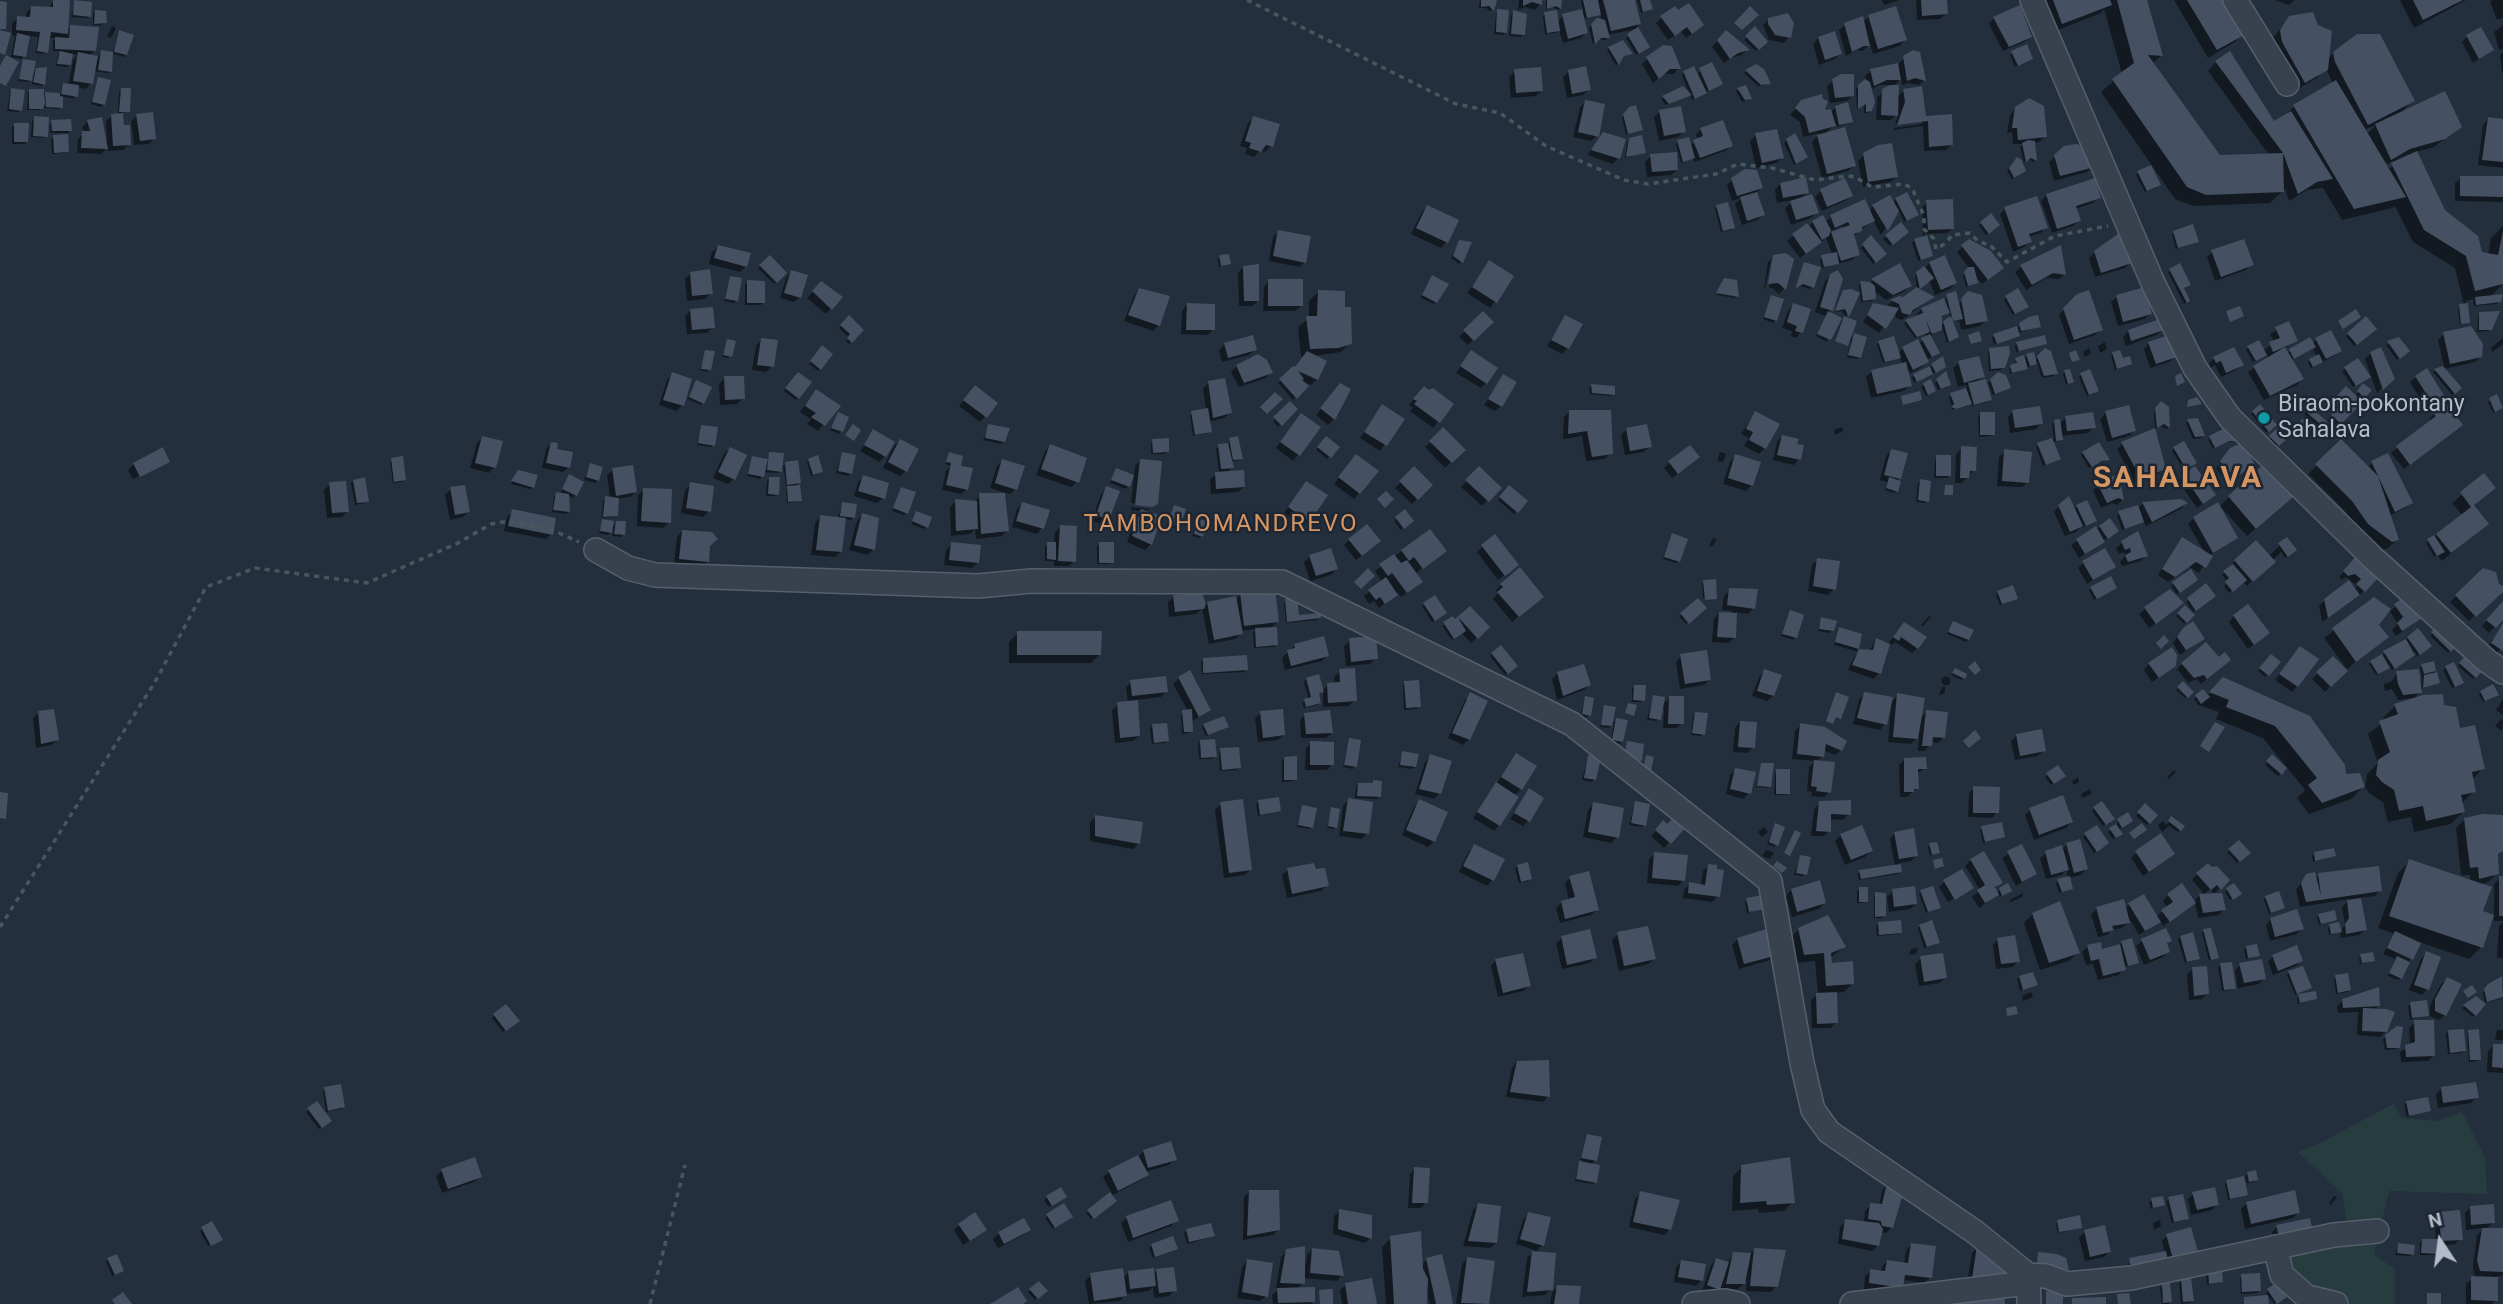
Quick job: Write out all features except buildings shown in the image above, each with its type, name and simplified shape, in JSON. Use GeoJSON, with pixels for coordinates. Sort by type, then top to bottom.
{"type":"FeatureCollection","features":[{"type":"Feature","properties":{"kind":"street"},"geometry":{"type":"LineString","coordinates":[[2032,0],[2153,282],[2195,368],[2230,418],[2373,558],[2487,661],[2503,672]]}},
{"type":"Feature","properties":{"kind":"street"},"geometry":{"type":"LineString","coordinates":[[2235,0],[2287,84]]}},
{"type":"Feature","properties":{"kind":"street"},"geometry":{"type":"LineString","coordinates":[[596,550],[628,568],[655,575],[978,586],[1031,581],[1282,582],[1572,724],[1770,881],[1802,1063],[1813,1110],[1829,1132],[1975,1232],[2028,1287]]}},
{"type":"Feature","properties":{"kind":"street"},"geometry":{"type":"LineString","coordinates":[[1852,1304],[2028,1287],[2046,1276],[2067,1284],[2131,1278],[2334,1235],[2377,1231]]}},
{"type":"Feature","properties":{"kind":"street"},"geometry":{"type":"LineString","coordinates":[[2275,1247],[2282,1275],[2307,1297],[2336,1304]]}},
{"type":"Feature","properties":{"kind":"street"},"geometry":{"type":"LineString","coordinates":[[1694,1304],[1725,1301],[1738,1304]]}},
{"type":"Feature","properties":{"kind":"path"},"geometry":{"type":"LineString","coordinates":[[1247,0],[1456,104],[1500,113],[1546,146],[1624,180],[1648,184],[1716,174],[1738,164],[1772,168],[1815,180],[1855,177],[1872,187],[1904,184],[1912,188],[1924,216],[1924,229],[1934,239],[1936,250],[1952,235],[1970,233],[1978,241],[1991,246],[2007,262],[2055,236],[2109,226],[2126,220]]}},
{"type":"Feature","properties":{"kind":"path"},"geometry":{"type":"LineString","coordinates":[[0,927],[155,682],[206,587],[255,568],[367,583],[458,543],[491,524],[509,521],[550,530],[596,550]]}},
{"type":"Feature","properties":{"kind":"path"},"geometry":{"type":"LineString","coordinates":[[650,1304],[685,1165]]}},
{"type":"Feature","properties":{"kind":"green space"},"geometry":{"type":"Polygon","coordinates":[[[2393,1104],[2402,1118],[2437,1121],[2462,1112],[2485,1157],[2487,1194],[2389,1191],[2374,1255],[2395,1269],[2395,1304],[2295,1304],[2299,1292],[2253,1254],[2348,1236],[2343,1194],[2298,1152],[2393,1104]]]}},
{"type":"Feature","properties":{"kind":"place","name":"Biraom-pokontany Sahalava"},"geometry":{"type":"Point","coordinates":[2264,418]}},
{"type":"Feature","properties":{"kind":"district","name":"SAHALAVA"},"geometry":{"type":"Point","coordinates":[2178,479]}},
{"type":"Feature","properties":{"kind":"district","name":"TAMBOHOMANDREVO"},"geometry":{"type":"Point","coordinates":[1221,525]}}]}
